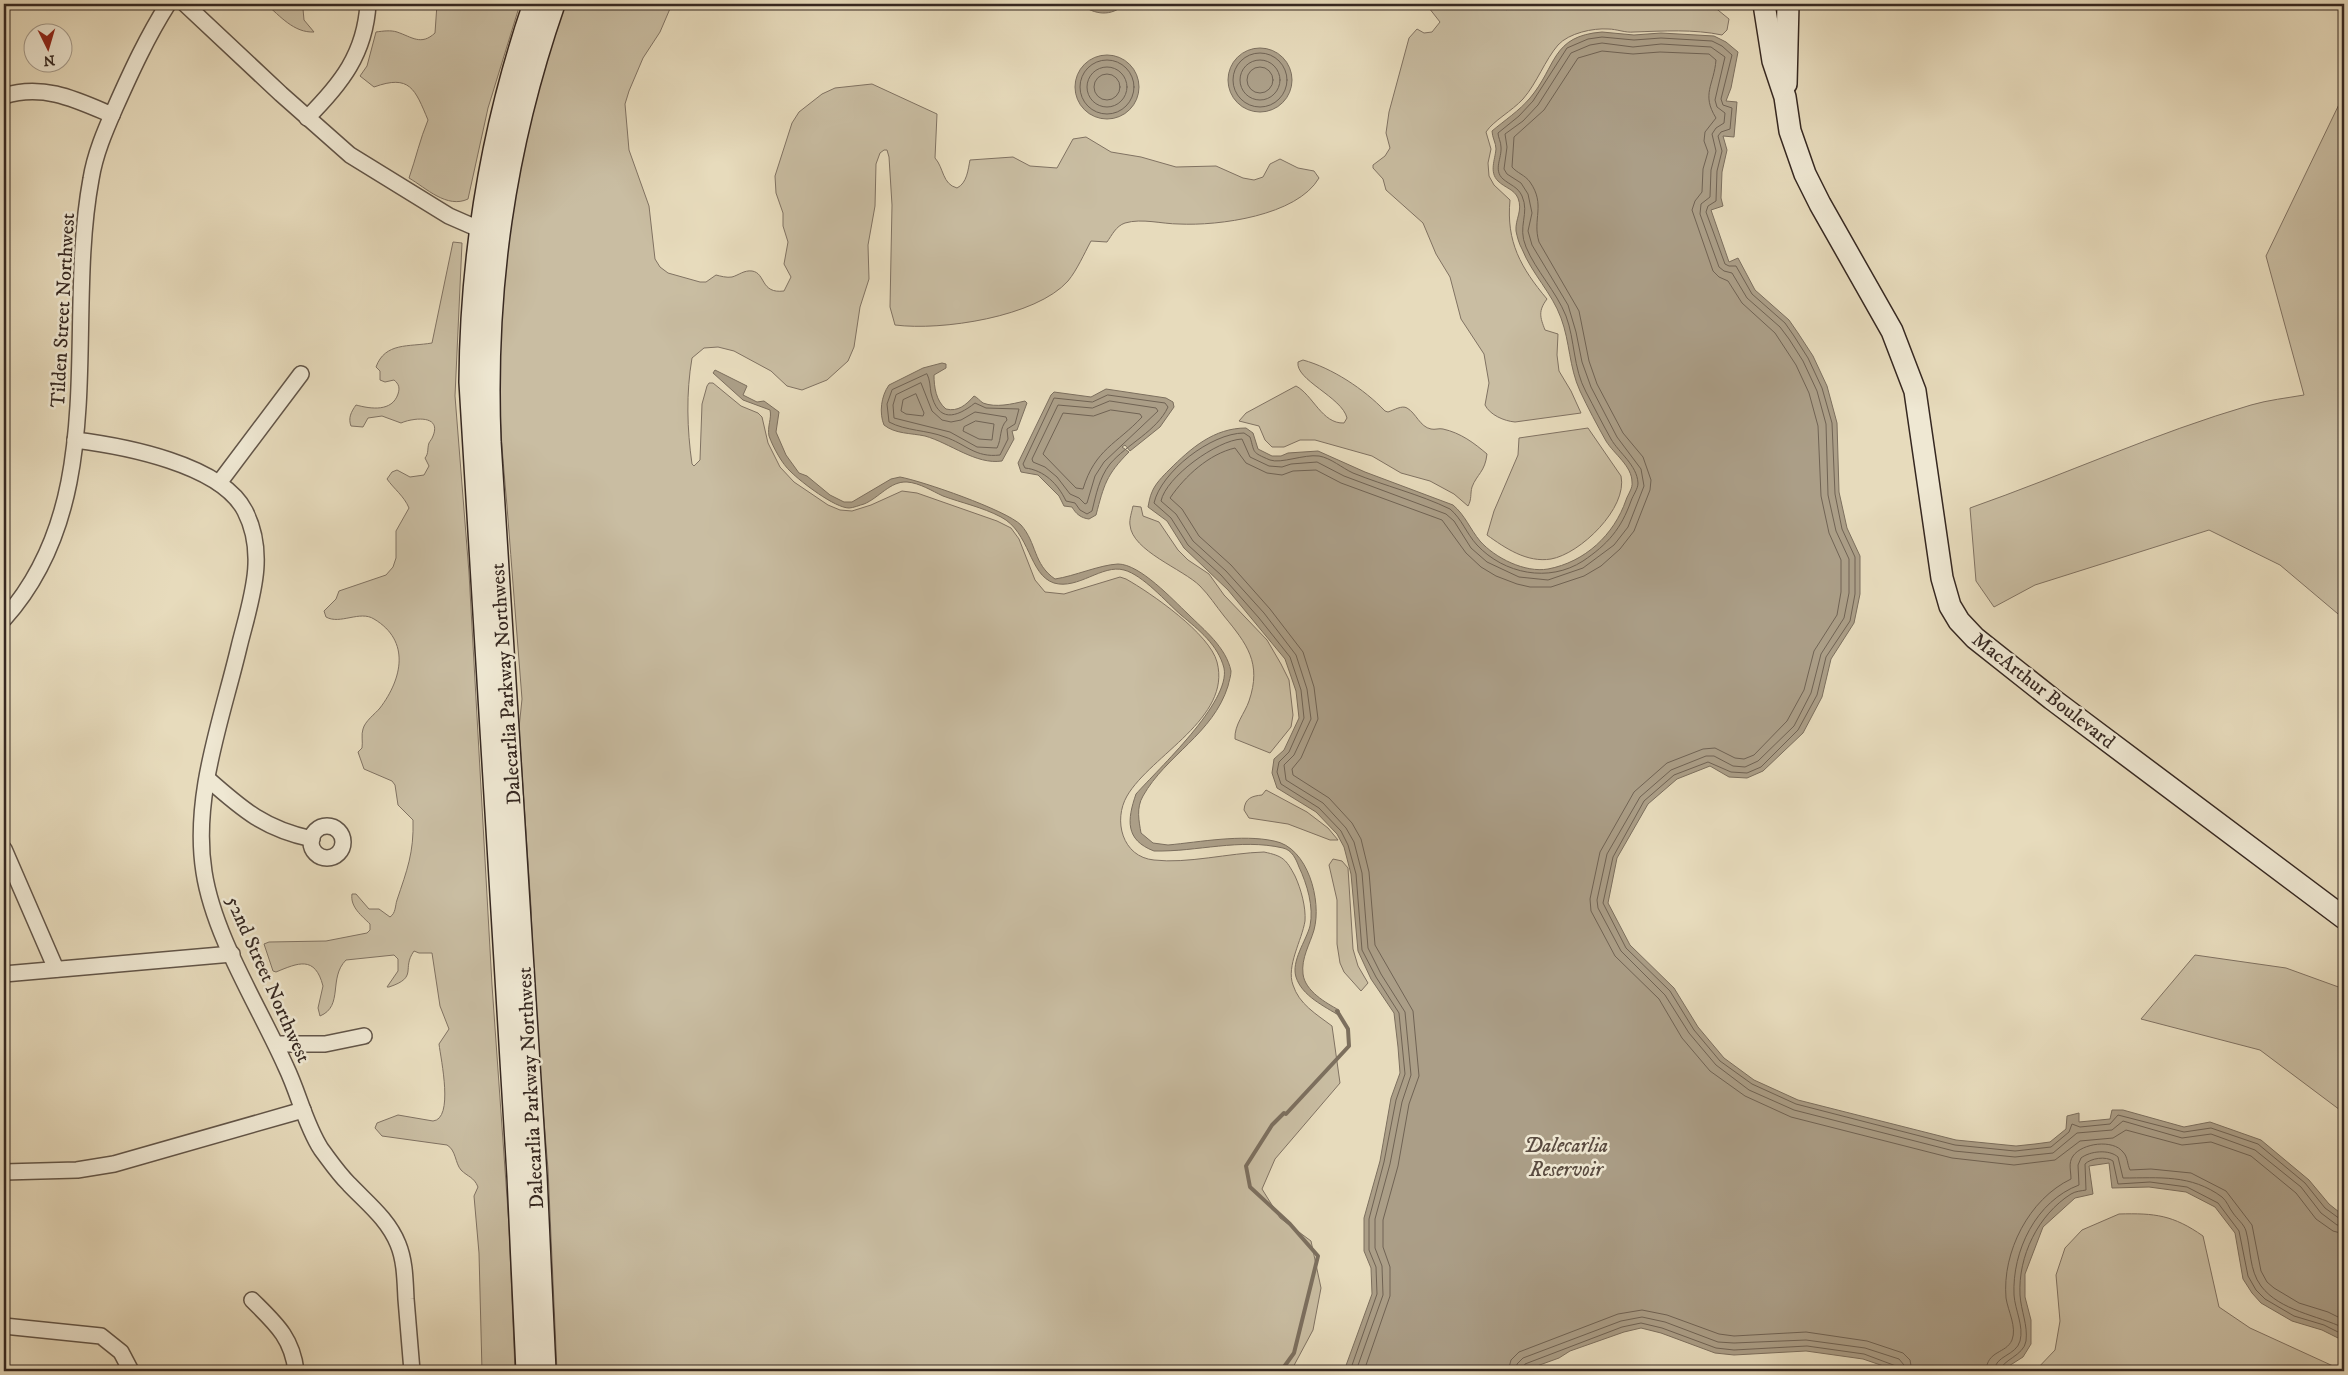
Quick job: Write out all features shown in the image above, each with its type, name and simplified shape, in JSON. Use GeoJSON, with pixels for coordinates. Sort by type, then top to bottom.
{"type":"FeatureCollection","features":[{"type":"Feature","properties":{"kind":"main road","name":"Dalecarlia Parkway Northwest"},"geometry":{"type":"LineString","coordinates":[[527,1371],[516,1147],[471,425],[470,345],[488,233],[500,121],[534,4]]}},
{"type":"Feature","properties":{"kind":"main road","name":"Dalecarlia Parkway Northwest"},"geometry":{"type":"LineString","coordinates":[[546,1371],[535,1156],[490,442],[488,233],[554,4]]}},
{"type":"Feature","properties":{"kind":"main road"},"geometry":{"type":"LineString","coordinates":[[1764,4],[1774,61],[1785,97]]}},
{"type":"Feature","properties":{"kind":"main road"},"geometry":{"type":"LineString","coordinates":[[1785,97],[1788,4]]}},
{"type":"Feature","properties":{"kind":"main road","name":"MacArthur Boulevard"},"geometry":{"type":"LineString","coordinates":[[1785,97],[1790,132],[1805,174],[1892,331],[1915,391],[1921,422],[1942,578],[1950,606],[1959,620],[1975,638],[2045,693],[2344,918]]}},
{"type":"Feature","properties":{"kind":"street","name":"Tilden Street Northwest"},"geometry":{"type":"LineString","coordinates":[[4,619],[34,577],[53,538],[71,479],[75,440],[86,211],[94,165],[112,115],[138,58],[168,4]]}},
{"type":"Feature","properties":{"kind":"street"},"geometry":{"type":"LineString","coordinates":[[184,4],[307,118],[350,155],[449,216],[488,233]]}},
{"type":"Feature","properties":{"kind":"street"},"geometry":{"type":"LineString","coordinates":[[307,118],[336,88],[352,63],[364,31],[368,4]]}},
{"type":"Feature","properties":{"kind":"street"},"geometry":{"type":"LineString","coordinates":[[4,96],[22,91],[48,92],[68,97],[112,115]]}},
{"type":"Feature","properties":{"kind":"street"},"geometry":{"type":"LineString","coordinates":[[219,483],[301,374]]}},
{"type":"Feature","properties":{"kind":"street","name":"52nd Street Northwest"},"geometry":{"type":"LineString","coordinates":[[75,440],[143,453],[186,468],[219,483],[236,498],[247,516],[255,540],[257,568],[208,779],[201,833],[203,862],[210,900],[232,954],[276,1044],[314,1136],[327,1157],[348,1183],[380,1214],[396,1240],[404,1265],[412,1371]]}},
{"type":"Feature","properties":{"kind":"street"},"geometry":{"type":"LineString","coordinates":[[208,779],[264,824],[290,834],[312,839]]}},
{"type":"Feature","properties":{"kind":"street"},"geometry":{"type":"LineString","coordinates":[[4,849],[56,969]]}},
{"type":"Feature","properties":{"kind":"street"},"geometry":{"type":"LineString","coordinates":[[4,974],[232,954]]}},
{"type":"Feature","properties":{"kind":"street"},"geometry":{"type":"LineString","coordinates":[[276,1044],[298,1046],[325,1044],[364,1036]]}},
{"type":"Feature","properties":{"kind":"street"},"geometry":{"type":"LineString","coordinates":[[4,1172],[77,1170],[114,1164],[303,1110]]}},
{"type":"Feature","properties":{"kind":"street"},"geometry":{"type":"LineString","coordinates":[[252,1300],[287,1338],[293,1354],[296,1371]]}},
{"type":"Feature","properties":{"kind":"street"},"geometry":{"type":"LineString","coordinates":[[4,1326],[101,1336],[121,1352],[131,1371]]}},
{"type":"Feature","properties":{"kind":"shaded area"},"geometry":{"type":"Polygon","coordinates":[[[266,4],[297,4],[303,9],[304,20],[314,32],[307,32],[294,27],[266,4]]]}},
{"type":"Feature","properties":{"kind":"shaded area"},"geometry":{"type":"Polygon","coordinates":[[[437,4],[520,4],[488,108],[468,199],[460,201],[452,201],[437,196],[409,178],[428,120],[415,93],[410,87],[396,82],[374,87],[360,76],[367,66],[376,32],[395,31],[421,40],[430,37],[435,33],[437,4]]]}},
{"type":"Feature","properties":{"kind":"shaded area"},"geometry":{"type":"Polygon","coordinates":[[[565,4],[672,4],[660,32],[643,58],[625,104],[629,150],[649,206],[655,259],[660,267],[668,273],[700,282],[706,282],[716,275],[730,277],[752,271],[760,275],[767,287],[776,291],[784,291],[791,277],[784,264],[788,242],[783,226],[783,213],[776,193],[775,176],[792,123],[799,112],[822,94],[835,88],[872,84],[937,114],[935,158],[948,183],[957,188],[965,180],[970,160],[1013,157],[1030,166],[1057,168],[1073,139],[1086,137],[1111,152],[1141,157],[1176,167],[1216,166],[1243,178],[1254,180],[1263,177],[1270,164],[1280,159],[1298,168],[1314,171],[1319,178],[1308,191],[1293,202],[1255,216],[1214,223],[1172,224],[1145,221],[1122,224],[1107,242],[1091,241],[1068,281],[1053,293],[1034,304],[1011,312],[987,319],[937,326],[895,325],[890,307],[892,205],[889,157],[887,150],[884,150],[880,153],[876,164],[875,206],[868,245],[869,279],[860,307],[854,347],[848,361],[827,380],[802,390],[787,386],[771,371],[734,351],[718,347],[704,348],[692,358],[688,398],[689,438],[692,464],[694,466],[700,460],[702,404],[707,386],[709,383],[713,383],[741,406],[758,413],[762,417],[768,443],[780,467],[794,482],[828,505],[840,510],[852,511],[902,491],[917,493],[997,521],[1011,528],[1019,539],[1035,580],[1045,592],[1064,594],[1120,577],[1126,579],[1178,615],[1192,627],[1212,651],[1217,662],[1218,682],[1213,701],[1187,735],[1138,781],[1127,796],[1123,806],[1121,826],[1123,836],[1134,852],[1154,860],[1180,861],[1264,852],[1276,855],[1289,866],[1301,892],[1305,910],[1305,921],[1293,961],[1291,978],[1299,998],[1314,1013],[1332,1026],[1340,1083],[1275,1159],[1262,1189],[1280,1218],[1311,1241],[1321,1288],[1313,1330],[1291,1371],[557,1371],[548,1169],[535,1013],[531,907],[519,728],[522,699],[499,400],[499,336],[505,252],[519,167],[539,84],[565,4]]]}},
{"type":"Feature","properties":{"kind":"shaded area"},"geometry":{"type":"Polygon","coordinates":[[[1428,4],[1502,4],[1506,10],[1514,4],[1692,4],[1713,6],[1729,19],[1727,30],[1722,35],[1689,31],[1631,32],[1602,29],[1588,30],[1568,37],[1553,51],[1533,86],[1523,99],[1486,132],[1491,149],[1488,163],[1489,176],[1494,185],[1510,200],[1510,229],[1517,254],[1547,299],[1541,311],[1542,321],[1545,330],[1558,334],[1557,355],[1559,371],[1581,413],[1515,422],[1498,417],[1487,409],[1485,405],[1489,383],[1484,354],[1461,319],[1450,277],[1436,254],[1423,223],[1386,190],[1383,179],[1373,168],[1373,165],[1385,156],[1390,148],[1386,133],[1389,112],[1409,38],[1417,29],[1424,33],[1432,32],[1440,22],[1428,4]]]}},
{"type":"Feature","properties":{"kind":"shaded area"},"geometry":{"type":"Polygon","coordinates":[[[2344,94],[2344,619],[2280,565],[2209,530],[2035,585],[1994,607],[1976,581],[1970,508],[2215,416],[2257,403],[2304,395],[2266,256],[2344,94]]]}},
{"type":"Feature","properties":{"kind":"shaded area"},"geometry":{"type":"Polygon","coordinates":[[[453,242],[462,243],[455,396],[469,573],[492,985],[509,1226],[515,1371],[482,1371],[479,1253],[474,1196],[478,1187],[473,1179],[461,1170],[452,1150],[447,1145],[382,1136],[375,1128],[377,1123],[398,1115],[433,1121],[439,1118],[443,1110],[445,1088],[439,1044],[449,1029],[440,1006],[432,953],[414,951],[410,957],[407,976],[404,980],[389,987],[387,987],[398,971],[398,959],[394,955],[346,960],[338,975],[332,1006],[320,1016],[318,1008],[323,986],[320,976],[315,969],[305,964],[298,964],[276,972],[273,971],[264,944],[269,942],[326,941],[367,933],[370,930],[370,924],[355,907],[352,894],[356,894],[369,909],[379,909],[390,917],[394,911],[407,870],[411,852],[413,820],[398,805],[395,785],[392,781],[364,769],[358,752],[362,748],[364,726],[380,708],[394,685],[398,673],[398,649],[394,638],[386,628],[374,619],[363,616],[332,619],[326,617],[324,611],[336,599],[339,591],[386,575],[393,567],[396,558],[396,531],[409,508],[402,496],[387,479],[392,472],[397,470],[410,477],[424,475],[429,466],[425,458],[435,429],[430,421],[418,419],[401,423],[382,416],[368,418],[363,427],[351,426],[350,418],[356,405],[380,408],[391,404],[395,400],[399,392],[398,385],[394,380],[385,382],[380,380],[380,371],[376,367],[385,353],[399,347],[432,343],[453,242]]]}},
{"type":"Feature","properties":{"kind":"shaded area"},"geometry":{"type":"Polygon","coordinates":[[[1303,360],[1325,368],[1347,380],[1385,411],[1388,412],[1403,407],[1407,408],[1427,428],[1443,429],[1456,433],[1472,442],[1487,454],[1485,465],[1472,487],[1468,506],[1454,494],[1430,481],[1401,473],[1372,456],[1315,440],[1300,440],[1284,447],[1272,447],[1265,440],[1259,426],[1239,421],[1246,413],[1296,386],[1330,419],[1344,423],[1347,418],[1343,410],[1299,369],[1298,362],[1303,360]]]}},
{"type":"Feature","properties":{"kind":"shaded area"},"geometry":{"type":"Polygon","coordinates":[[[1588,428],[1621,476],[1621,489],[1617,502],[1600,528],[1588,539],[1563,555],[1542,560],[1525,557],[1501,545],[1487,535],[1494,511],[1518,455],[1519,438],[1588,428]]]}},
{"type":"Feature","properties":{"kind":"shaded area"},"geometry":{"type":"Polygon","coordinates":[[[1133,506],[1141,507],[1143,516],[1159,522],[1178,550],[1188,560],[1209,574],[1224,595],[1267,640],[1281,664],[1289,680],[1293,715],[1291,727],[1270,753],[1235,739],[1236,729],[1253,688],[1253,665],[1245,645],[1200,586],[1159,559],[1139,543],[1130,525],[1133,506]]]}},
{"type":"Feature","properties":{"kind":"shaded area"},"geometry":{"type":"Polygon","coordinates":[[[1266,790],[1307,812],[1328,828],[1338,840],[1330,840],[1288,824],[1249,818],[1244,810],[1247,800],[1262,795],[1266,790]]]}},
{"type":"Feature","properties":{"kind":"shaded area"},"geometry":{"type":"Polygon","coordinates":[[[1333,859],[1342,861],[1348,868],[1353,949],[1358,966],[1368,983],[1361,991],[1344,972],[1340,963],[1337,944],[1337,900],[1329,865],[1333,859]]]}},
{"type":"Feature","properties":{"kind":"shaded area"},"geometry":{"type":"Polygon","coordinates":[[[2195,955],[2286,968],[2344,989],[2344,1113],[2260,1050],[2141,1019],[2195,955]]]}},
{"type":"Feature","properties":{"kind":"shaded area"},"geometry":{"type":"Polygon","coordinates":[[[2119,1214],[2143,1214],[2163,1217],[2182,1224],[2203,1236],[2219,1307],[2250,1328],[2344,1371],[2035,1371],[2055,1350],[2060,1321],[2056,1275],[2065,1248],[2082,1230],[2119,1214]]]}},
{"type":"Feature","properties":{"kind":"water"},"geometry":{"type":"Polygon","coordinates":[[[1080,4],[1125,4],[1114,11],[1103,13],[1091,10],[1080,4]]]}},
{"type":"Feature","properties":{"kind":"water","name":"Dalecarlia Reservoir"},"geometry":{"type":"Polygon","coordinates":[[[1602,32],[1634,35],[1661,33],[1714,36],[1726,42],[1738,52],[1731,88],[1726,101],[1737,102],[1734,137],[1723,136],[1727,150],[1722,172],[1721,198],[1723,206],[1711,210],[1729,262],[1738,258],[1755,290],[1789,320],[1813,356],[1827,386],[1837,423],[1839,492],[1847,528],[1860,556],[1860,594],[1854,623],[1831,659],[1822,697],[1803,733],[1763,771],[1747,778],[1729,777],[1710,766],[1677,779],[1648,804],[1617,858],[1608,903],[1630,945],[1674,988],[1698,1027],[1724,1058],[1754,1080],[1798,1100],[1956,1140],[2016,1146],[2050,1142],[2066,1129],[2067,1116],[2079,1113],[2079,1122],[2110,1119],[2112,1110],[2123,1110],[2184,1127],[2210,1122],[2261,1140],[2309,1180],[2329,1204],[2344,1216],[2344,1341],[2322,1330],[2292,1321],[2261,1303],[2243,1279],[2235,1233],[2215,1207],[2186,1192],[2149,1187],[2112,1188],[2109,1163],[2089,1166],[2093,1194],[2075,1198],[2043,1227],[2025,1274],[2025,1297],[2031,1320],[2031,1344],[2023,1357],[2001,1371],[1898,1371],[1863,1359],[1806,1351],[1734,1355],[1715,1353],[1661,1333],[1641,1328],[1570,1351],[1559,1358],[1523,1371],[1344,1371],[1372,1294],[1371,1268],[1364,1251],[1364,1218],[1380,1161],[1391,1098],[1400,1073],[1394,1013],[1371,979],[1358,951],[1351,874],[1344,847],[1337,834],[1316,812],[1277,788],[1272,773],[1274,759],[1284,750],[1299,718],[1296,691],[1285,659],[1228,590],[1184,548],[1167,521],[1148,507],[1151,494],[1157,483],[1195,447],[1213,435],[1224,431],[1246,428],[1253,433],[1258,449],[1272,456],[1318,451],[1365,472],[1453,505],[1486,547],[1511,563],[1530,569],[1548,569],[1574,560],[1586,553],[1606,535],[1621,513],[1632,484],[1631,476],[1626,465],[1609,446],[1583,397],[1576,382],[1561,318],[1553,300],[1531,267],[1520,245],[1516,231],[1519,211],[1518,198],[1495,177],[1493,166],[1496,149],[1492,131],[1530,98],[1564,46],[1585,35],[1602,32]]]}},
{"type":"Feature","properties":{"kind":"water"},"geometry":{"type":"Polygon","coordinates":[[[1260,48],[1278,54],[1286,62],[1292,80],[1286,98],[1278,106],[1260,112],[1242,106],[1234,98],[1228,80],[1234,62],[1242,54],[1260,48]]]}},
{"type":"Feature","properties":{"kind":"water"},"geometry":{"type":"Polygon","coordinates":[[[1107,55],[1125,61],[1133,69],[1139,87],[1133,105],[1125,113],[1107,119],[1089,113],[1081,105],[1075,87],[1081,69],[1089,61],[1107,55]]]}},
{"type":"Feature","properties":{"kind":"water"},"geometry":{"type":"Polygon","coordinates":[[[942,363],[946,364],[946,368],[934,375],[934,384],[936,394],[946,409],[950,410],[961,407],[974,396],[983,403],[993,405],[1025,401],[1027,403],[1017,430],[1012,431],[1014,439],[1002,461],[983,460],[973,457],[934,439],[898,432],[884,425],[882,405],[884,394],[889,385],[923,368],[942,363]]]}},
{"type":"Feature","properties":{"kind":"water"},"geometry":{"type":"Polygon","coordinates":[[[715,370],[747,386],[743,395],[757,402],[764,401],[779,412],[776,432],[786,455],[799,473],[807,476],[830,495],[844,502],[852,502],[891,479],[900,477],[963,497],[999,512],[1021,525],[1043,567],[1055,579],[1111,565],[1127,566],[1146,576],[1156,584],[1207,633],[1219,647],[1228,662],[1231,671],[1228,686],[1212,718],[1164,768],[1143,796],[1139,810],[1141,833],[1153,843],[1168,845],[1221,839],[1262,839],[1286,845],[1296,853],[1310,877],[1316,905],[1314,930],[1303,962],[1303,974],[1312,991],[1339,1010],[1340,1016],[1308,995],[1296,977],[1296,964],[1310,926],[1311,911],[1305,881],[1291,853],[1283,848],[1251,844],[1154,851],[1138,841],[1133,835],[1130,821],[1136,794],[1205,716],[1216,699],[1223,682],[1224,668],[1217,652],[1207,638],[1139,577],[1124,570],[1107,570],[1072,583],[1054,583],[1039,571],[1024,542],[1011,524],[994,514],[921,486],[901,482],[864,504],[849,508],[835,504],[802,482],[781,460],[769,436],[770,410],[743,400],[713,373],[715,370]]]}},
{"type":"Feature","properties":{"kind":"water"},"geometry":{"type":"Polygon","coordinates":[[[1106,389],[1166,398],[1173,402],[1174,407],[1160,427],[1130,451],[1125,445],[1122,447],[1129,452],[1115,467],[1104,488],[1096,515],[1089,519],[1079,515],[1072,507],[1064,506],[1059,496],[1038,475],[1021,472],[1018,463],[1054,392],[1091,397],[1106,389]]]}},
{"type":"Feature","properties":{"kind":"waterway"},"geometry":{"type":"LineString","coordinates":[[1281,1371],[1294,1353],[1318,1256],[1290,1224],[1250,1187],[1246,1166],[1272,1125],[1284,1113],[1286,1114],[1349,1046],[1348,1029],[1337,1011]]}}]}
